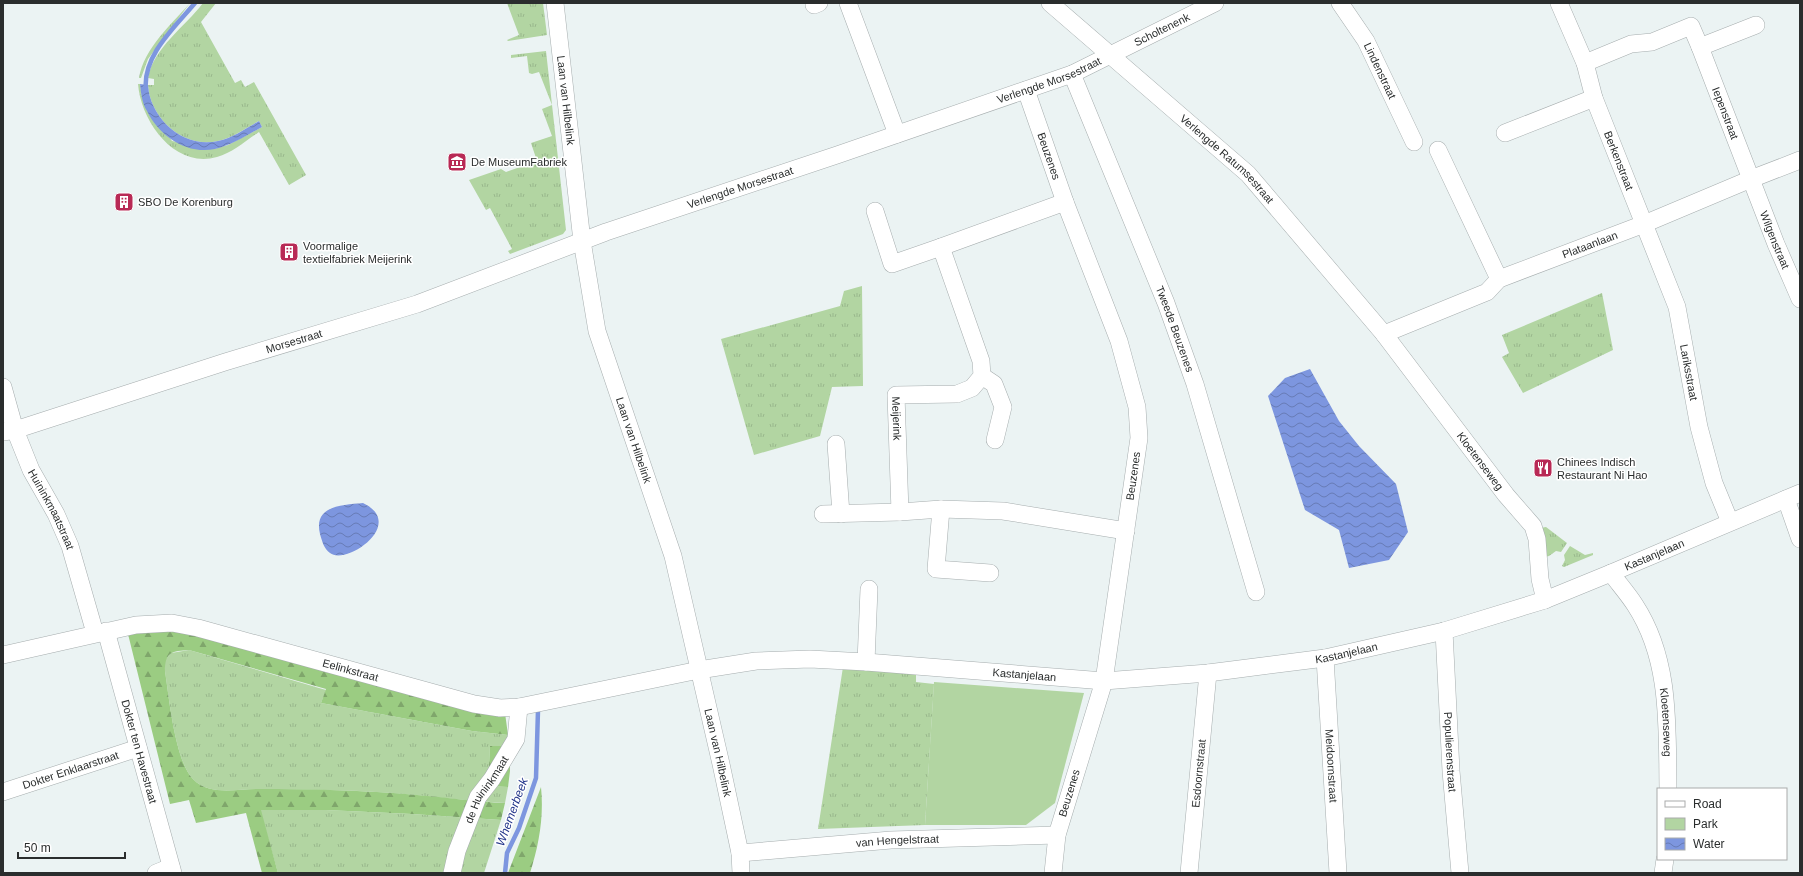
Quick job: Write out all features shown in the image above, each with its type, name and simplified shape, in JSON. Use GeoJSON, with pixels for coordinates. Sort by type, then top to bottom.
{"type":"FeatureCollection","features":[{"type":"Feature","properties":{"kind":"street","name":"Laan van Hilbelink"},"geometry":{"type":"LineString","coordinates":[[555,3],[582,241],[597,331],[673,556],[740,853],[741,873]]}},
{"type":"Feature","properties":{"kind":"street"},"geometry":{"type":"LineString","coordinates":[[848,3],[897,134]]}},
{"type":"Feature","properties":{"kind":"street","name":"Verlengde Ratumsestraat"},"geometry":{"type":"LineString","coordinates":[[1050,3],[1248,174],[1384,334]]}},
{"type":"Feature","properties":{"kind":"street","name":"Scholtenenk"},"geometry":{"type":"LineString","coordinates":[[1109,55],[1215,3]]}},
{"type":"Feature","properties":{"kind":"street","name":"Lindenstraat"},"geometry":{"type":"LineString","coordinates":[[1340,3],[1366,41],[1414,142]]}},
{"type":"Feature","properties":{"kind":"street","name":"Berkenstraat"},"geometry":{"type":"LineString","coordinates":[[1558,3],[1584,63],[1594,98],[1644,224]]}},
{"type":"Feature","properties":{"kind":"street"},"geometry":{"type":"LineString","coordinates":[[1700,47],[1756,25]]}},
{"type":"Feature","properties":{"kind":"street","name":"Iepenstraat"},"geometry":{"type":"LineString","coordinates":[[1584,63],[1631,44],[1652,42],[1692,26],[1751,179]]}},
{"type":"Feature","properties":{"kind":"street","name":"Verlengde Morsestraat"},"geometry":{"type":"LineString","coordinates":[[582,241],[1072,74],[1109,55]]}},
{"type":"Feature","properties":{"kind":"street","name":"Tweede Beuzenes"},"geometry":{"type":"LineString","coordinates":[[1072,74],[1166,303],[1196,384],[1256,592]]}},
{"type":"Feature","properties":{"kind":"street","name":"Beuzenes"},"geometry":{"type":"LineString","coordinates":[[1026,90],[1066,202],[1119,341],[1137,407],[1139,438],[1104,682],[1056,835],[1053,873]]}},
{"type":"Feature","properties":{"kind":"street"},"geometry":{"type":"LineString","coordinates":[[1505,133],[1594,98]]}},
{"type":"Feature","properties":{"kind":"street"},"geometry":{"type":"LineString","coordinates":[[1438,150],[1499,279]]}},
{"type":"Feature","properties":{"kind":"street","name":"Plataanlaan"},"geometry":{"type":"LineString","coordinates":[[1384,334],[1487,292],[1499,279],[1644,224],[1800,160]]}},
{"type":"Feature","properties":{"kind":"street","name":"Wilgenstraat"},"geometry":{"type":"LineString","coordinates":[[1751,179],[1776,244],[1800,299]]}},
{"type":"Feature","properties":{"kind":"street"},"geometry":{"type":"LineString","coordinates":[[875,211],[892,264],[1066,202]]}},
{"type":"Feature","properties":{"kind":"street","name":"Lariksstraat"},"geometry":{"type":"LineString","coordinates":[[1644,224],[1677,307],[1699,427],[1714,483],[1730,522]]}},
{"type":"Feature","properties":{"kind":"street","name":"Morsestraat"},"geometry":{"type":"LineString","coordinates":[[9,431],[225,362],[417,304],[582,241]]}},
{"type":"Feature","properties":{"kind":"street"},"geometry":{"type":"LineString","coordinates":[[941,247],[981,361],[982,376],[994,384],[1003,407],[995,440]]}},
{"type":"Feature","properties":{"kind":"street","name":"Kloetenseweg"},"geometry":{"type":"LineString","coordinates":[[1384,334],[1506,495],[1533,526],[1537,539],[1540,579],[1545,600]]}},
{"type":"Feature","properties":{"kind":"street","name":"Meijerink"},"geometry":{"type":"LineString","coordinates":[[900,512],[896,395],[957,394],[972,388],[982,376]]}},
{"type":"Feature","properties":{"kind":"street","name":"Huininkmaatstraat"},"geometry":{"type":"LineString","coordinates":[[3,387],[9,431],[56,514],[70,546],[101,632]]}},
{"type":"Feature","properties":{"kind":"street"},"geometry":{"type":"LineString","coordinates":[[836,444],[841,514]]}},
{"type":"Feature","properties":{"kind":"street"},"geometry":{"type":"LineString","coordinates":[[1793,496],[1800,539]]}},
{"type":"Feature","properties":{"kind":"street","name":"Kastanjelaan"},"geometry":{"type":"LineString","coordinates":[[699,670],[756,661],[810,659],[866,662],[1104,682],[1208,673],[1325,658],[1444,631],[1545,600],[1793,496]]}},
{"type":"Feature","properties":{"kind":"street"},"geometry":{"type":"LineString","coordinates":[[941,509],[936,569],[990,572]]}},
{"type":"Feature","properties":{"kind":"street"},"geometry":{"type":"LineString","coordinates":[[823,514],[900,512],[941,509],[1003,512],[1126,531]]}},
{"type":"Feature","properties":{"kind":"street","name":"Kloetenseweg"},"geometry":{"type":"LineString","coordinates":[[1611,573],[1636,606],[1651,636],[1660,664],[1667,717],[1668,788]]}},
{"type":"Feature","properties":{"kind":"street"},"geometry":{"type":"LineString","coordinates":[[866,662],[869,589]]}},
{"type":"Feature","properties":{"kind":"street","name":"Eelinkstraat"},"geometry":{"type":"LineString","coordinates":[[3,655],[101,632],[144,624],[172,623],[192,627],[474,704],[500,708],[519,707],[699,670]]}},
{"type":"Feature","properties":{"kind":"street","name":"Populierenstraat"},"geometry":{"type":"LineString","coordinates":[[1444,631],[1451,771],[1460,873]]}},
{"type":"Feature","properties":{"kind":"street","name":"Dokter ten Havestraat"},"geometry":{"type":"LineString","coordinates":[[101,632],[138,748],[166,871]]}},
{"type":"Feature","properties":{"kind":"street","name":"Meidoornstraat"},"geometry":{"type":"LineString","coordinates":[[1325,658],[1338,873]]}},
{"type":"Feature","properties":{"kind":"street","name":"Esdoornstraat"},"geometry":{"type":"LineString","coordinates":[[1189,873],[1208,673]]}},
{"type":"Feature","properties":{"kind":"street","name":"de Huininkmaat"},"geometry":{"type":"LineString","coordinates":[[452,873],[457,851],[478,797],[492,779],[516,739],[519,707]]}},
{"type":"Feature","properties":{"kind":"street","name":"Dokter Enklaarstraat"},"geometry":{"type":"LineString","coordinates":[[3,792],[138,748]]}},
{"type":"Feature","properties":{"kind":"street","name":"van Hengelstraat"},"geometry":{"type":"LineString","coordinates":[[740,853],[891,840],[1056,835]]}},
{"type":"Feature","properties":{"kind":"street"},"geometry":{"type":"LineString","coordinates":[[1663,873],[1665,860]]}},
{"type":"Feature","properties":{"kind":"green space"},"geometry":{"type":"Polygon","coordinates":[[[190,3],[148,59],[141,78],[139,78],[146,57],[152,47],[190,3]]]}},
{"type":"Feature","properties":{"kind":"green space"},"geometry":{"type":"Polygon","coordinates":[[[203,3],[216,3],[201,22],[235,83],[241,80],[245,87],[254,82],[306,175],[289,185],[259,132],[228,153],[217,157],[201,159],[187,156],[174,149],[162,139],[153,127],[146,113],[140,98],[138,84],[140,84],[142,97],[172,141],[214,149],[228,145],[262,127],[259,121],[223,140],[205,142],[193,140],[181,135],[171,128],[155,109],[150,97],[148,85],[154,85],[154,79],[148,78],[151,67],[163,47],[203,3]]]}},
{"type":"Feature","properties":{"kind":"green space"},"geometry":{"type":"Polygon","coordinates":[[[507,3],[543,3],[547,35],[508,41],[507,40],[519,35],[507,3]]]}},
{"type":"Feature","properties":{"kind":"green space"},"geometry":{"type":"Polygon","coordinates":[[[546,51],[566,230],[563,234],[510,254],[508,251],[512,249],[490,208],[486,210],[469,180],[501,169],[506,172],[537,161],[531,143],[552,136],[542,109],[552,105],[539,72],[532,74],[529,73],[527,56],[511,58],[511,55],[546,51]]]}},
{"type":"Feature","properties":{"kind":"green space"},"geometry":{"type":"Polygon","coordinates":[[[862,286],[863,386],[832,387],[820,436],[754,455],[721,339],[840,306],[844,291],[862,286]]]}},
{"type":"Feature","properties":{"kind":"green space"},"geometry":{"type":"Polygon","coordinates":[[[1602,293],[1613,350],[1523,393],[1502,357],[1509,353],[1502,335],[1602,293]]]}},
{"type":"Feature","properties":{"kind":"green space"},"geometry":{"type":"Polygon","coordinates":[[[1546,527],[1567,543],[1561,552],[1556,551],[1545,557],[1540,528],[1546,527]]]}},
{"type":"Feature","properties":{"kind":"green space"},"geometry":{"type":"Polygon","coordinates":[[[1570,546],[1585,555],[1593,553],[1593,555],[1564,567],[1562,566],[1565,560],[1564,555],[1570,546]]]}},
{"type":"Feature","properties":{"kind":"green space"},"geometry":{"type":"Polygon","coordinates":[[[147,631],[183,632],[505,713],[508,735],[472,731],[321,703],[326,689],[189,650],[178,651],[168,656],[165,665],[171,712],[177,744],[182,758],[187,770],[193,779],[199,784],[215,790],[277,789],[357,791],[397,793],[505,803],[501,820],[326,810],[261,810],[278,873],[262,873],[246,813],[196,823],[189,800],[170,804],[128,634],[147,631]]]}},
{"type":"Feature","properties":{"kind":"green space"},"geometry":{"type":"Polygon","coordinates":[[[189,650],[326,690],[321,703],[472,731],[508,735],[510,746],[490,746],[488,786],[508,787],[505,803],[359,791],[274,789],[215,790],[207,788],[193,779],[182,758],[177,744],[165,671],[165,660],[171,653],[189,650]]]}},
{"type":"Feature","properties":{"kind":"green space"},"geometry":{"type":"Polygon","coordinates":[[[843,667],[916,673],[916,682],[934,684],[925,825],[818,829],[843,667]]]}},
{"type":"Feature","properties":{"kind":"green space"},"geometry":{"type":"Polygon","coordinates":[[[934,682],[1084,693],[1055,803],[1026,825],[925,825],[934,682]]]}},
{"type":"Feature","properties":{"kind":"green space"},"geometry":{"type":"Polygon","coordinates":[[[490,746],[510,746],[510,771],[508,787],[488,786],[490,746]]]}},
{"type":"Feature","properties":{"kind":"green space"},"geometry":{"type":"Polygon","coordinates":[[[541,787],[542,809],[540,831],[530,873],[508,873],[541,787]]]}},
{"type":"Feature","properties":{"kind":"green space"},"geometry":{"type":"Polygon","coordinates":[[[260,810],[326,810],[501,820],[484,873],[278,873],[260,810]]]}},
{"type":"Feature","properties":{"kind":"water"},"geometry":{"type":"Polygon","coordinates":[[[140,84],[148,85],[150,97],[155,109],[162,119],[181,135],[193,140],[205,142],[224,140],[259,121],[262,127],[233,142],[215,149],[194,149],[184,146],[166,136],[152,120],[144,105],[140,84]]]}},
{"type":"Feature","properties":{"kind":"water"},"geometry":{"type":"Polygon","coordinates":[[[1310,369],[1339,421],[1359,446],[1396,484],[1408,532],[1389,560],[1349,568],[1339,530],[1305,510],[1268,396],[1285,378],[1310,369]]]}},
{"type":"Feature","properties":{"kind":"water"},"geometry":{"type":"Polygon","coordinates":[[[363,503],[375,512],[379,522],[376,531],[369,541],[348,554],[338,555],[330,553],[322,542],[320,534],[319,524],[321,517],[331,508],[363,503]]]}},
{"type":"Feature","properties":{"kind":"waterway","name":"Whemerbeek"},"geometry":{"type":"LineString","coordinates":[[146,90],[146,77],[154,54],[170,32],[195,3]]}},
{"type":"Feature","properties":{"kind":"waterway","name":"Whemerbeek"},"geometry":{"type":"LineString","coordinates":[[505,873],[507,853],[519,828],[536,778],[538,710]]}},
{"type":"Feature","properties":{"kind":"place","name":"De MuseumFabriek"},"geometry":{"type":"Point","coordinates":[457,162]}},
{"type":"Feature","properties":{"kind":"place","name":"SBO De Korenburg"},"geometry":{"type":"Point","coordinates":[124,202]}},
{"type":"Feature","properties":{"kind":"place","name":"Voormalige textielfabriek Meijerink"},"geometry":{"type":"Point","coordinates":[289,252]}},
{"type":"Feature","properties":{"kind":"place","name":"Chinees Indisch Restaurant Ni Hao"},"geometry":{"type":"Point","coordinates":[1543,468]}}]}
